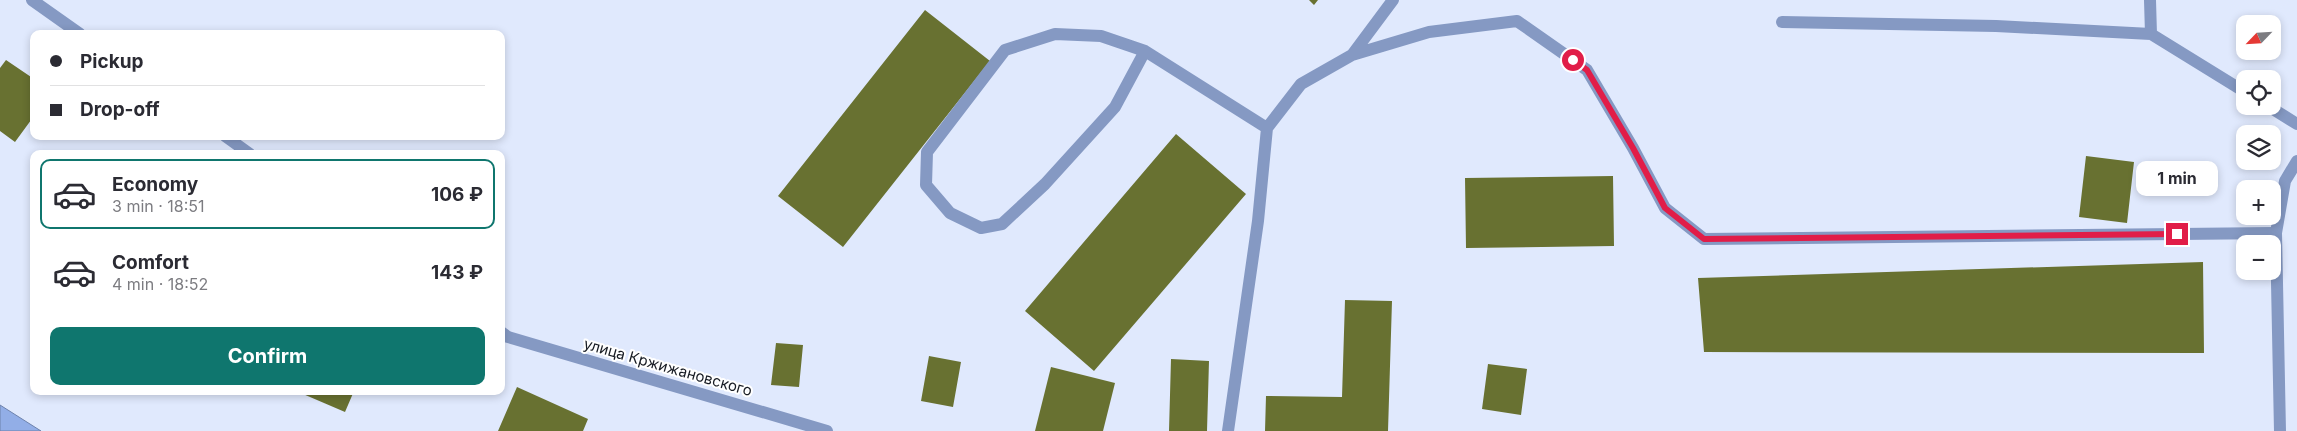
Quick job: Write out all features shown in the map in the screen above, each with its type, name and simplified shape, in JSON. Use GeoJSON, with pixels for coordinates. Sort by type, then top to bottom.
{"type":"FeatureCollection","features":[{"type":"Feature","properties":{"kind":"street"},"geometry":{"type":"LineString","coordinates":[[32,0],[74,30]]}},
{"type":"Feature","properties":{"kind":"street"},"geometry":{"type":"LineString","coordinates":[[1352,55],[1393,0]]}},
{"type":"Feature","properties":{"kind":"street"},"geometry":{"type":"LineString","coordinates":[[2150,0],[2151,34]]}},
{"type":"Feature","properties":{"kind":"street"},"geometry":{"type":"LineString","coordinates":[[1228,431],[1258,221],[1267,128],[1301,84],[1352,55],[1429,32],[1517,21],[1587,70],[1633,148],[1665,208],[1704,239],[2276,233]]}},
{"type":"Feature","properties":{"kind":"street"},"geometry":{"type":"LineString","coordinates":[[1782,22],[1996,26],[2151,34],[2236,86]]}},
{"type":"Feature","properties":{"kind":"street"},"geometry":{"type":"LineString","coordinates":[[1145,51],[1115,108],[1045,184],[1002,224],[981,228],[950,213],[926,185],[928,152],[1005,50],[1054,34],[1101,36],[1145,51],[1267,128]]}},
{"type":"Feature","properties":{"kind":"street"},"geometry":{"type":"LineString","coordinates":[[2281,114],[2297,124]]}},
{"type":"Feature","properties":{"kind":"street"},"geometry":{"type":"LineString","coordinates":[[231,140],[244,150]]}},
{"type":"Feature","properties":{"kind":"street"},"geometry":{"type":"LineString","coordinates":[[2280,431],[2276,233],[2286,181],[2297,161]]}},
{"type":"Feature","properties":{"kind":"street","name":"улица Кржижановского"},"geometry":{"type":"LineString","coordinates":[[505,334],[828,431]]}},
{"type":"Feature","properties":{"kind":"water"},"geometry":{"type":"Polygon","coordinates":[[[0,405],[41,431],[0,431],[0,405]]]}},
{"type":"Feature","properties":{"kind":"building"},"geometry":{"type":"Polygon","coordinates":[[[1309,0],[1318,0],[1314,5],[1309,0]]]}},
{"type":"Feature","properties":{"kind":"building"},"geometry":{"type":"Polygon","coordinates":[[[925,10],[990,61],[843,247],[778,196],[925,10]]]}},
{"type":"Feature","properties":{"kind":"building"},"geometry":{"type":"Polygon","coordinates":[[[6,60],[30,76],[30,121],[15,142],[0,131],[0,68],[6,60]]]}},
{"type":"Feature","properties":{"kind":"building"},"geometry":{"type":"Polygon","coordinates":[[[1176,134],[1246,194],[1094,371],[1025,311],[1176,134]]]}},
{"type":"Feature","properties":{"kind":"building"},"geometry":{"type":"Polygon","coordinates":[[[2086,156],[2134,162],[2127,223],[2079,217],[2086,156]]]}},
{"type":"Feature","properties":{"kind":"building"},"geometry":{"type":"Polygon","coordinates":[[[1613,176],[1614,246],[1466,248],[1465,178],[1613,176]]]}},
{"type":"Feature","properties":{"kind":"building"},"geometry":{"type":"Polygon","coordinates":[[[2203,262],[2204,353],[1704,352],[1698,278],[2203,262]]]}},
{"type":"Feature","properties":{"kind":"building"},"geometry":{"type":"Polygon","coordinates":[[[1345,300],[1392,301],[1388,431],[1265,431],[1266,396],[1342,397],[1345,300]]]}},
{"type":"Feature","properties":{"kind":"building"},"geometry":{"type":"Polygon","coordinates":[[[776,343],[803,345],[799,387],[771,385],[776,343]]]}},
{"type":"Feature","properties":{"kind":"building"},"geometry":{"type":"Polygon","coordinates":[[[929,356],[961,362],[953,407],[921,401],[929,356]]]}},
{"type":"Feature","properties":{"kind":"building"},"geometry":{"type":"Polygon","coordinates":[[[1171,359],[1209,361],[1207,431],[1169,431],[1171,359]]]}},
{"type":"Feature","properties":{"kind":"building"},"geometry":{"type":"Polygon","coordinates":[[[1488,364],[1527,369],[1521,415],[1482,409],[1488,364]]]}},
{"type":"Feature","properties":{"kind":"building"},"geometry":{"type":"Polygon","coordinates":[[[1051,367],[1115,383],[1103,431],[1035,431],[1051,367]]]}},
{"type":"Feature","properties":{"kind":"building"},"geometry":{"type":"Polygon","coordinates":[[[517,387],[588,419],[583,431],[498,431],[517,387]]]}},
{"type":"Feature","properties":{"kind":"building"},"geometry":{"type":"Polygon","coordinates":[[[305,395],[352,395],[345,412],[305,395]]]}},
{"type":"Feature","properties":{"kind":"route"},"geometry":{"type":"LineString","coordinates":[[1573,60],[1587,70],[1633,148],[1665,208],[1704,239],[2177,234]]}}]}
